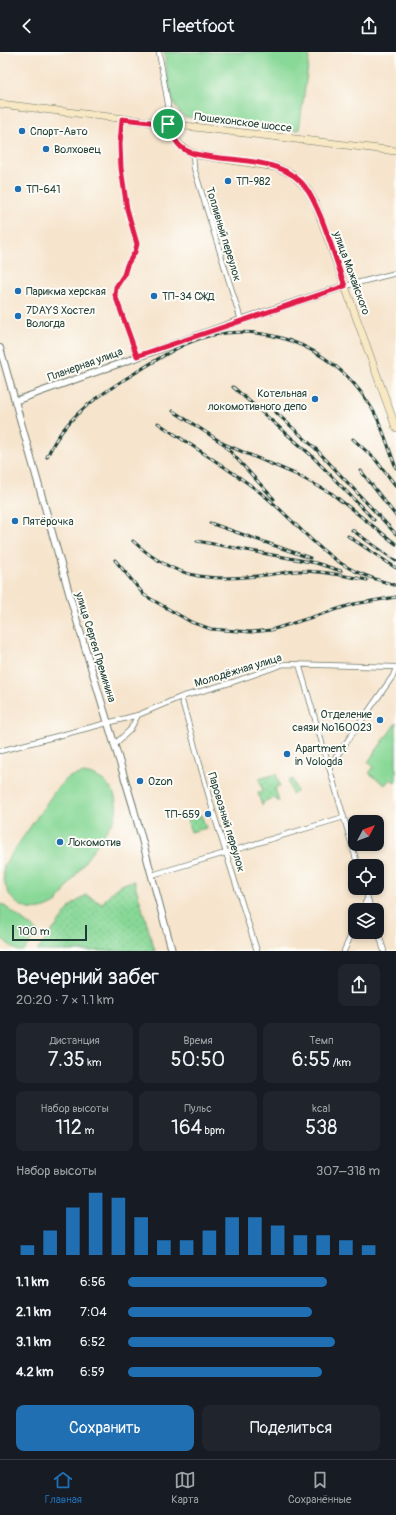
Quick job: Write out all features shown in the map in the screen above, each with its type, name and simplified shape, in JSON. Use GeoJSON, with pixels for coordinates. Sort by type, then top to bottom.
{"type":"FeatureCollection","features":[{"type":"Feature","properties":{"kind":"main road","name":"Пошехонское шоссе"},"geometry":{"type":"LineString","coordinates":[[0,104],[396,151]]}},
{"type":"Feature","properties":{"kind":"main road","name":"улица Можайского"},"geometry":{"type":"LineString","coordinates":[[168,124],[176,142],[187,151],[267,165],[284,171],[299,180],[307,189],[314,203],[345,286],[396,428]]}},
{"type":"Feature","properties":{"kind":"street"},"geometry":{"type":"LineString","coordinates":[[159,52],[168,104],[168,124]]}},
{"type":"Feature","properties":{"kind":"street"},"geometry":{"type":"LineString","coordinates":[[122,119],[120,144],[121,168],[127,209],[137,244],[135,252],[127,265],[124,275],[116,287],[115,295],[137,356]]}},
{"type":"Feature","properties":{"kind":"street","name":"Топливный переулок"},"geometry":{"type":"LineString","coordinates":[[193,153],[194,168],[242,320]]}},
{"type":"Feature","properties":{"kind":"street"},"geometry":{"type":"LineString","coordinates":[[345,286],[396,273]]}},
{"type":"Feature","properties":{"kind":"street","name":"Планерная улица"},"geometry":{"type":"LineString","coordinates":[[15,401],[137,356],[345,286]]}},
{"type":"Feature","properties":{"kind":"street","name":"улица Сергея Преминина"},"geometry":{"type":"LineString","coordinates":[[0,348],[115,744],[172,951]]}},
{"type":"Feature","properties":{"kind":"street","name":"Молодёжная улица"},"geometry":{"type":"LineString","coordinates":[[0,751],[138,715],[180,697],[233,682],[284,664],[396,667]]}},
{"type":"Feature","properties":{"kind":"street"},"geometry":{"type":"LineString","coordinates":[[299,664],[356,859]]}},
{"type":"Feature","properties":{"kind":"street"},"geometry":{"type":"LineString","coordinates":[[329,767],[394,676],[396,667]]}},
{"type":"Feature","properties":{"kind":"street","name":"Паровозный переулок"},"geometry":{"type":"LineString","coordinates":[[180,697],[257,951]]}},
{"type":"Feature","properties":{"kind":"street"},"geometry":{"type":"LineString","coordinates":[[115,744],[130,730],[138,715]]}},
{"type":"Feature","properties":{"kind":"street"},"geometry":{"type":"LineString","coordinates":[[152,875],[344,817]]}},
{"type":"Feature","properties":{"kind":"street"},"geometry":{"type":"LineString","coordinates":[[366,895],[368,903]]}},
{"type":"Feature","properties":{"kind":"street"},"geometry":{"type":"LineString","coordinates":[[365,903],[367,899]]}},
{"type":"Feature","properties":{"kind":"street"},"geometry":{"type":"LineString","coordinates":[[344,951],[349,939]]}},
{"type":"Feature","properties":{"kind":"street"},"geometry":{"type":"LineString","coordinates":[[380,939],[384,951]]}},
{"type":"Feature","properties":{"kind":"green space"},"geometry":{"type":"Polygon","coordinates":[[[164,52],[310,52],[299,130],[185,117],[179,112],[175,105],[169,88],[164,52]]]}},
{"type":"Feature","properties":{"kind":"green space"},"geometry":{"type":"Polygon","coordinates":[[[396,723],[396,780],[395,782],[390,779],[385,785],[369,773],[374,767],[368,762],[396,723]]]}},
{"type":"Feature","properties":{"kind":"green space","name":"Локомотив"},"geometry":{"type":"Polygon","coordinates":[[[84,773],[100,778],[111,788],[116,802],[115,818],[57,902],[46,908],[26,908],[18,904],[11,897],[6,888],[4,865],[57,788],[69,777],[84,773]]]}},
{"type":"Feature","properties":{"kind":"green space"},"geometry":{"type":"Polygon","coordinates":[[[276,774],[280,786],[275,788],[279,802],[274,798],[265,801],[262,806],[258,793],[263,791],[259,779],[276,774]]]}},
{"type":"Feature","properties":{"kind":"green space"},"geometry":{"type":"Polygon","coordinates":[[[293,779],[297,792],[292,794],[288,781],[293,779]]]}},
{"type":"Feature","properties":{"kind":"green space"},"geometry":{"type":"Polygon","coordinates":[[[201,815],[206,828],[191,832],[187,820],[201,815]]]}},
{"type":"Feature","properties":{"kind":"green space"},"geometry":{"type":"Polygon","coordinates":[[[134,881],[155,951],[37,951],[72,905],[86,895],[102,904],[119,886],[134,881]]]}},
{"type":"Feature","properties":{"kind":"green space"},"geometry":{"type":"Polygon","coordinates":[[[2,904],[38,932],[23,951],[17,951],[0,937],[0,907],[2,904]]]}},
{"type":"Feature","properties":{"kind":"railway"},"geometry":{"type":"LineString","coordinates":[[47,457],[54,443],[73,419],[84,408],[108,390],[161,357],[188,343],[213,335],[239,332],[265,334],[289,340],[313,351],[334,365],[353,383],[374,411],[396,468]]}},
{"type":"Feature","properties":{"kind":"railway"},"geometry":{"type":"LineString","coordinates":[[233,387],[311,455],[374,520]]}},
{"type":"Feature","properties":{"kind":"railway"},"geometry":{"type":"LineString","coordinates":[[272,409],[315,448],[396,534]]}},
{"type":"Feature","properties":{"kind":"railway"},"geometry":{"type":"LineString","coordinates":[[173,411],[224,444],[295,474],[331,493],[396,544]]}},
{"type":"Feature","properties":{"kind":"railway"},"geometry":{"type":"LineString","coordinates":[[158,423],[226,468],[266,497],[316,544],[337,561],[371,578],[394,585]]}},
{"type":"Feature","properties":{"kind":"railway"},"geometry":{"type":"LineString","coordinates":[[353,439],[375,459],[396,486]]}},
{"type":"Feature","properties":{"kind":"railway"},"geometry":{"type":"LineString","coordinates":[[226,447],[274,499]]}},
{"type":"Feature","properties":{"kind":"railway"},"geometry":{"type":"LineString","coordinates":[[361,471],[396,516]]}},
{"type":"Feature","properties":{"kind":"railway"},"geometry":{"type":"LineString","coordinates":[[210,523],[310,558]]}},
{"type":"Feature","properties":{"kind":"railway"},"geometry":{"type":"LineString","coordinates":[[352,530],[396,561]]}},
{"type":"Feature","properties":{"kind":"railway"},"geometry":{"type":"LineString","coordinates":[[348,536],[396,568]]}},
{"type":"Feature","properties":{"kind":"railway"},"geometry":{"type":"LineString","coordinates":[[133,541],[147,553],[176,569],[190,574],[206,577],[239,578],[292,571],[314,571],[367,580]]}},
{"type":"Feature","properties":{"kind":"railway"},"geometry":{"type":"LineString","coordinates":[[197,541],[316,563],[341,571]]}},
{"type":"Feature","properties":{"kind":"railway"},"geometry":{"type":"LineString","coordinates":[[115,560],[144,595],[191,622],[211,629],[251,632],[271,630],[354,604],[396,597]]}},
{"type":"Feature","properties":{"kind":"place","name":"Спорт-Авто"},"geometry":{"type":"Point","coordinates":[22,131]}},
{"type":"Feature","properties":{"kind":"place","name":"Волховец"},"geometry":{"type":"Point","coordinates":[46,149]}},
{"type":"Feature","properties":{"kind":"place","name":"ТП-982"},"geometry":{"type":"Point","coordinates":[228,181]}},
{"type":"Feature","properties":{"kind":"place","name":"ТП-641"},"geometry":{"type":"Point","coordinates":[18,189]}},
{"type":"Feature","properties":{"kind":"place","name":"Парикма херская"},"geometry":{"type":"Point","coordinates":[18,291]}},
{"type":"Feature","properties":{"kind":"place","name":"ТП-34 СЖД"},"geometry":{"type":"Point","coordinates":[154,296]}},
{"type":"Feature","properties":{"kind":"place","name":"7DAYS Хостел Вологда"},"geometry":{"type":"Point","coordinates":[18,316]}},
{"type":"Feature","properties":{"kind":"place","name":"Котельная локомотивного депо"},"geometry":{"type":"Point","coordinates":[315,399]}},
{"type":"Feature","properties":{"kind":"place","name":"Пятёрочка"},"geometry":{"type":"Point","coordinates":[15,521]}},
{"type":"Feature","properties":{"kind":"place","name":"Отделение связи №160023"},"geometry":{"type":"Point","coordinates":[380,720]}},
{"type":"Feature","properties":{"kind":"place","name":"Apartment in Vologda"},"geometry":{"type":"Point","coordinates":[287,754]}},
{"type":"Feature","properties":{"kind":"place","name":"Ozon"},"geometry":{"type":"Point","coordinates":[140,781]}},
{"type":"Feature","properties":{"kind":"place","name":"ТП-659"},"geometry":{"type":"Point","coordinates":[208,814]}},
{"type":"Feature","properties":{"kind":"place","name":"Локомотив"},"geometry":{"type":"Point","coordinates":[60,842]}},
{"type":"Feature","properties":{"kind":"route"},"geometry":{"type":"LineString","coordinates":[[122,119],[168,124],[176,142],[187,151],[198,155],[276,167],[292,174],[299,180],[310,193],[345,286],[137,356],[115,295],[116,287],[121,281],[127,265],[137,248],[135,232],[127,209],[121,168],[120,144],[122,119]]}}]}
